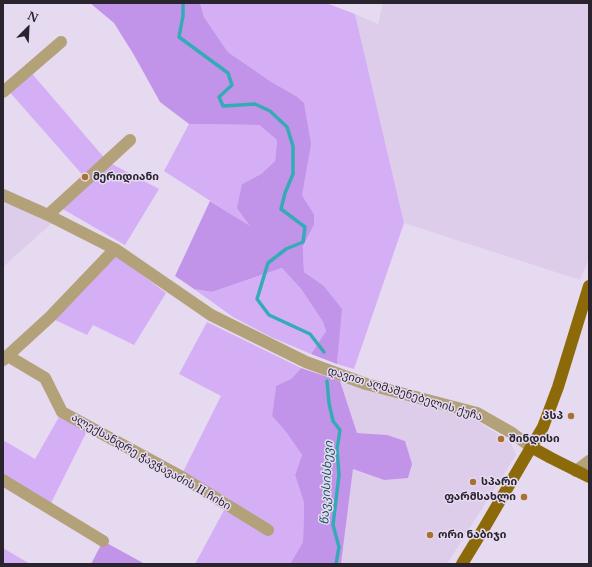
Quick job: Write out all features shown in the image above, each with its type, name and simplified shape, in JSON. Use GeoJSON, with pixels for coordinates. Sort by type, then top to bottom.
{"type":"FeatureCollection","features":[{"type":"Feature","properties":{"kind":"main road"},"geometry":{"type":"LineString","coordinates":[[462,564],[543,427],[589,286]]}},
{"type":"Feature","properties":{"kind":"main road"},"geometry":{"type":"LineString","coordinates":[[531,446],[589,477]]}},
{"type":"Feature","properties":{"kind":"street"},"geometry":{"type":"LineString","coordinates":[[3,92],[61,42]]}},
{"type":"Feature","properties":{"kind":"street"},"geometry":{"type":"LineString","coordinates":[[48,215],[130,140]]}},
{"type":"Feature","properties":{"kind":"street","name":"დავით აღმაშენებელის ქუჩა"},"geometry":{"type":"LineString","coordinates":[[3,195],[48,215],[115,249],[211,315],[306,362],[366,384],[477,413],[531,446]]}},
{"type":"Feature","properties":{"kind":"street"},"geometry":{"type":"LineString","coordinates":[[6,358],[50,317],[115,249]]}},
{"type":"Feature","properties":{"kind":"street","name":"ალექსანდრე ჭავჭავაძის II ჩიხი"},"geometry":{"type":"LineString","coordinates":[[6,358],[45,378],[62,412],[182,477],[268,530]]}},
{"type":"Feature","properties":{"kind":"street"},"geometry":{"type":"LineString","coordinates":[[576,471],[589,461]]}},
{"type":"Feature","properties":{"kind":"street"},"geometry":{"type":"LineString","coordinates":[[3,480],[103,541]]}},
{"type":"Feature","properties":{"kind":"shaded area"},"geometry":{"type":"Polygon","coordinates":[[[90,3],[200,3],[204,17],[228,52],[270,81],[296,96],[304,103],[311,144],[302,195],[314,214],[314,225],[303,247],[304,272],[323,285],[342,309],[337,364],[311,354],[326,331],[323,322],[301,289],[282,268],[212,292],[194,289],[175,276],[210,201],[250,226],[237,208],[242,184],[261,174],[275,161],[277,140],[259,125],[189,124],[160,102],[114,23],[90,3]]]}},
{"type":"Feature","properties":{"kind":"shaded area"},"geometry":{"type":"Polygon","coordinates":[[[200,3],[326,3],[355,14],[404,223],[354,369],[337,364],[339,337],[323,285],[304,272],[303,248],[314,225],[314,214],[302,195],[296,96],[270,81],[228,52],[204,17],[200,3]]]}},
{"type":"Feature","properties":{"kind":"shaded area"},"geometry":{"type":"Polygon","coordinates":[[[383,3],[589,3],[589,258],[580,280],[404,223],[355,14],[378,24],[383,3]]]}},
{"type":"Feature","properties":{"kind":"shaded area"},"geometry":{"type":"Polygon","coordinates":[[[29,70],[107,161],[87,180],[7,89],[29,70]]]}},
{"type":"Feature","properties":{"kind":"shaded area"},"geometry":{"type":"Polygon","coordinates":[[[189,124],[259,125],[277,140],[275,161],[261,174],[242,184],[251,227],[164,171],[189,124]]]}},
{"type":"Feature","properties":{"kind":"shaded area"},"geometry":{"type":"Polygon","coordinates":[[[110,163],[159,189],[125,245],[61,208],[110,163]]]}},
{"type":"Feature","properties":{"kind":"shaded area"},"geometry":{"type":"Polygon","coordinates":[[[3,202],[53,222],[3,267],[3,202]]]}},
{"type":"Feature","properties":{"kind":"shaded area"},"geometry":{"type":"Polygon","coordinates":[[[115,254],[166,293],[134,345],[93,325],[87,335],[53,319],[115,254]]]}},
{"type":"Feature","properties":{"kind":"shaded area"},"geometry":{"type":"Polygon","coordinates":[[[282,268],[301,289],[323,322],[326,331],[311,354],[271,337],[233,317],[194,289],[212,292],[282,268]]]}},
{"type":"Feature","properties":{"kind":"shaded area"},"geometry":{"type":"Polygon","coordinates":[[[207,322],[301,368],[291,379],[276,387],[272,416],[286,432],[302,455],[295,475],[304,503],[303,542],[290,564],[195,564],[230,499],[182,474],[221,396],[179,374],[207,322]]]}},
{"type":"Feature","properties":{"kind":"shaded area"},"geometry":{"type":"Polygon","coordinates":[[[301,368],[340,381],[357,433],[387,435],[405,441],[412,464],[408,478],[384,480],[353,469],[341,564],[290,564],[303,542],[304,503],[295,475],[302,455],[286,432],[272,416],[276,386],[291,379],[301,368]]]}},
{"type":"Feature","properties":{"kind":"shaded area"},"geometry":{"type":"Polygon","coordinates":[[[340,381],[476,420],[511,443],[516,455],[447,564],[341,564],[353,469],[384,480],[387,435],[357,434],[340,381]]]}},
{"type":"Feature","properties":{"kind":"shaded area"},"geometry":{"type":"Polygon","coordinates":[[[59,417],[87,431],[50,505],[3,477],[3,440],[35,459],[59,417]]]}},
{"type":"Feature","properties":{"kind":"shaded area"},"geometry":{"type":"Polygon","coordinates":[[[103,541],[145,564],[91,564],[103,541]]]}},
{"type":"Feature","properties":{"kind":"shaded area"},"geometry":{"type":"Polygon","coordinates":[[[3,548],[30,564],[3,564],[3,548]]]}},
{"type":"Feature","properties":{"kind":"waterway","name":"წავკისისხევი"},"geometry":{"type":"LineString","coordinates":[[183,3],[183,16],[179,37],[228,73],[232,85],[219,97],[223,106],[255,104],[270,111],[287,127],[293,146],[293,174],[285,193],[281,209],[305,227],[303,242],[286,249],[268,263],[257,299],[269,315],[310,334],[324,352]]}},
{"type":"Feature","properties":{"kind":"waterway","name":"წავკისისხევი"},"geometry":{"type":"LineString","coordinates":[[327,381],[329,403],[333,421],[340,430],[337,449],[339,475],[333,525],[339,547],[336,564]]}},
{"type":"Feature","properties":{"kind":"place","name":"მერიდიანი"},"geometry":{"type":"Point","coordinates":[85,177]}},
{"type":"Feature","properties":{"kind":"place","name":"პსპ"},"geometry":{"type":"Point","coordinates":[571,416]}},
{"type":"Feature","properties":{"kind":"place","name":"შინდისი"},"geometry":{"type":"Point","coordinates":[501,439]}},
{"type":"Feature","properties":{"kind":"place","name":"სპარი"},"geometry":{"type":"Point","coordinates":[473,482]}},
{"type":"Feature","properties":{"kind":"place","name":"ფარმსახლი"},"geometry":{"type":"Point","coordinates":[524,497]}},
{"type":"Feature","properties":{"kind":"place","name":"ორი ნაბიჯი"},"geometry":{"type":"Point","coordinates":[430,535]}}]}
